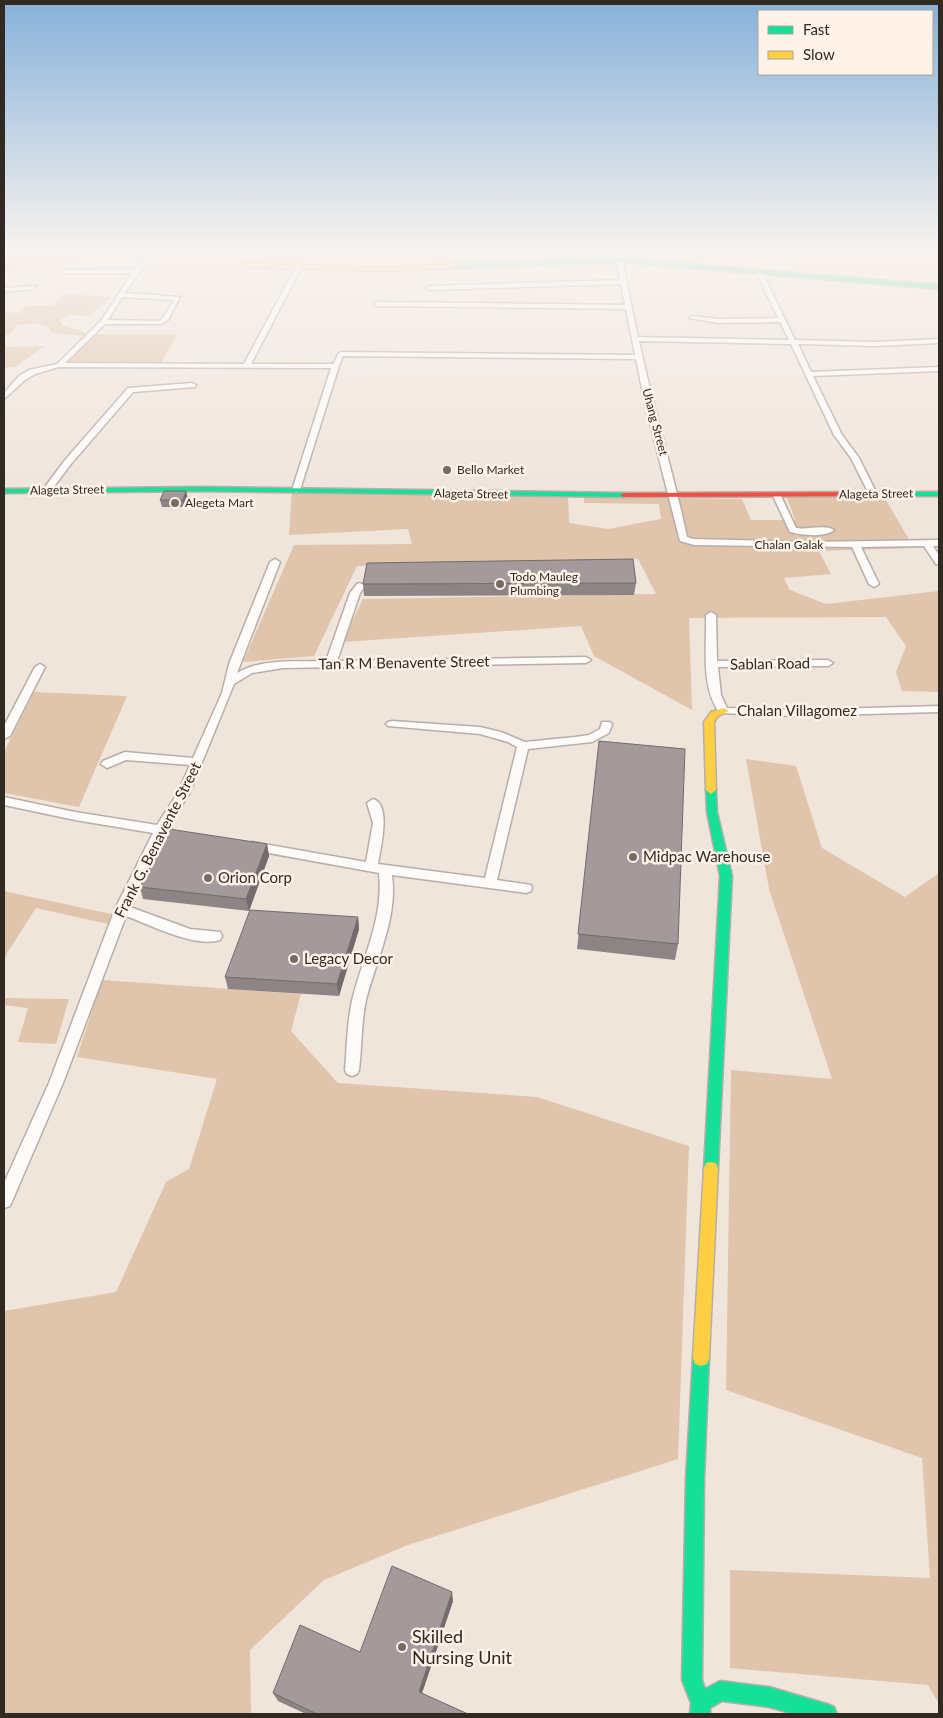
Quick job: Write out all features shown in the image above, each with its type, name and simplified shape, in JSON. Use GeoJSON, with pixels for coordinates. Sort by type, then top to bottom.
{"type":"FeatureCollection","features":[{"type":"Feature","properties":{"kind":"street"},"geometry":{"type":"LineString","coordinates":[[59,365],[94,331]]}},
{"type":"Feature","properties":{"kind":"street"},"geometry":{"type":"LineString","coordinates":[[246,366],[264,331]]}},
{"type":"Feature","properties":{"kind":"street","name":"Uhang Street"},"geometry":{"type":"LineString","coordinates":[[634,331],[649,404],[674,496]]}},
{"type":"Feature","properties":{"kind":"street"},"geometry":{"type":"LineString","coordinates":[[788,331],[838,435],[854,458],[873,494]]}},
{"type":"Feature","properties":{"kind":"street"},"geometry":{"type":"LineString","coordinates":[[636,340],[904,345],[939,341]]}},
{"type":"Feature","properties":{"kind":"street"},"geometry":{"type":"LineString","coordinates":[[296,490],[335,366],[341,354],[639,358]]}},
{"type":"Feature","properties":{"kind":"street"},"geometry":{"type":"LineString","coordinates":[[4,397],[22,378],[32,372],[59,365],[335,366]]}},
{"type":"Feature","properties":{"kind":"street"},"geometry":{"type":"LineString","coordinates":[[810,374],[939,369]]}},
{"type":"Feature","properties":{"kind":"street"},"geometry":{"type":"LineString","coordinates":[[46,491],[68,462],[131,390],[192,384]]}},
{"type":"Feature","properties":{"kind":"street","name":"Alageta Street"},"geometry":{"type":"LineString","coordinates":[[4,491],[296,490],[674,496],[939,494]]}},
{"type":"Feature","properties":{"kind":"street","name":"Chalan Galak"},"geometry":{"type":"LineString","coordinates":[[674,496],[680,536],[689,542],[856,545],[939,543]]}},
{"type":"Feature","properties":{"kind":"street"},"geometry":{"type":"LineString","coordinates":[[777,496],[793,530],[800,532],[830,530]]}},
{"type":"Feature","properties":{"kind":"street"},"geometry":{"type":"LineString","coordinates":[[926,543],[939,562]]}},
{"type":"Feature","properties":{"kind":"street"},"geometry":{"type":"LineString","coordinates":[[856,545],[874,584]]}},
{"type":"Feature","properties":{"kind":"street","name":"Frank G. Benavente Street"},"geometry":{"type":"LineString","coordinates":[[4,1201],[56,1083],[122,910],[160,830],[183,794],[197,762],[275,562]]}},
{"type":"Feature","properties":{"kind":"street"},"geometry":{"type":"LineString","coordinates":[[330,665],[355,592],[360,586]]}},
{"type":"Feature","properties":{"kind":"street","name":"Chalan Villagomez"},"geometry":{"type":"LineString","coordinates":[[711,615],[712,664],[716,699],[724,711],[796,713],[939,710]]}},
{"type":"Feature","properties":{"kind":"street","name":"Tan R M Benavente Street"},"geometry":{"type":"LineString","coordinates":[[228,684],[242,673],[256,668],[410,662],[586,660]]}},
{"type":"Feature","properties":{"kind":"street","name":"Sablan Road"},"geometry":{"type":"LineString","coordinates":[[712,664],[828,663]]}},
{"type":"Feature","properties":{"kind":"street"},"geometry":{"type":"LineString","coordinates":[[4,736],[40,667]]}},
{"type":"Feature","properties":{"kind":"street"},"geometry":{"type":"LineString","coordinates":[[724,711],[714,714],[709,722],[712,812],[726,876],[695,1479],[692,1680],[700,1708],[720,1691],[769,1697],[827,1714]]}},
{"type":"Feature","properties":{"kind":"street"},"geometry":{"type":"LineString","coordinates":[[392,724],[486,732],[509,737],[523,746],[592,738],[604,731],[606,724]]}},
{"type":"Feature","properties":{"kind":"street"},"geometry":{"type":"LineString","coordinates":[[490,884],[523,746]]}},
{"type":"Feature","properties":{"kind":"street"},"geometry":{"type":"LineString","coordinates":[[107,764],[125,756],[197,762]]}},
{"type":"Feature","properties":{"kind":"street"},"geometry":{"type":"LineString","coordinates":[[4,801],[75,816],[179,833]]}},
{"type":"Feature","properties":{"kind":"street"},"geometry":{"type":"LineString","coordinates":[[371,866],[379,823],[372,803]]}},
{"type":"Feature","properties":{"kind":"street"},"geometry":{"type":"LineString","coordinates":[[236,843],[386,870],[526,888]]}},
{"type":"Feature","properties":{"kind":"street"},"geometry":{"type":"LineString","coordinates":[[352,1070],[359,1003],[379,931],[388,882],[386,870]]}},
{"type":"Feature","properties":{"kind":"street"},"geometry":{"type":"LineString","coordinates":[[122,910],[189,934],[215,936]]}},
{"type":"Feature","properties":{"kind":"shaded area"},"geometry":{"type":"Polygon","coordinates":[[[4,331],[12,331],[10,334],[4,335],[4,331]]]}},
{"type":"Feature","properties":{"kind":"shaded area"},"geometry":{"type":"Polygon","coordinates":[[[51,331],[82,331],[85,332],[85,336],[52,333],[51,331]]]}},
{"type":"Feature","properties":{"kind":"shaded area"},"geometry":{"type":"Polygon","coordinates":[[[96,334],[178,334],[160,364],[66,363],[96,334]]]}},
{"type":"Feature","properties":{"kind":"shaded area"},"geometry":{"type":"Polygon","coordinates":[[[44,346],[15,367],[4,368],[4,347],[44,346]]]}},
{"type":"Feature","properties":{"kind":"shaded area"},"geometry":{"type":"Polygon","coordinates":[[[292,490],[568,496],[569,523],[608,529],[661,519],[659,504],[584,503],[584,498],[742,499],[751,520],[795,520],[787,498],[884,497],[914,548],[819,551],[831,574],[784,578],[790,590],[826,604],[939,591],[939,692],[902,691],[896,672],[906,646],[886,617],[689,618],[692,710],[594,656],[581,626],[342,642],[363,599],[656,594],[638,559],[357,566],[314,656],[243,662],[294,545],[412,544],[408,529],[289,535],[292,490]]]}},
{"type":"Feature","properties":{"kind":"shaded area"},"geometry":{"type":"Polygon","coordinates":[[[34,692],[127,696],[79,807],[4,793],[4,752],[34,692]]]}},
{"type":"Feature","properties":{"kind":"shaded area"},"geometry":{"type":"Polygon","coordinates":[[[746,759],[796,766],[822,848],[905,897],[939,873],[939,1704],[928,1685],[730,1668],[730,1570],[930,1578],[922,1458],[726,1390],[731,1070],[832,1079],[769,889],[746,759]]]}},
{"type":"Feature","properties":{"kind":"shaded area"},"geometry":{"type":"Polygon","coordinates":[[[4,891],[111,914],[108,924],[36,908],[7,953],[4,964],[4,891]]]}},
{"type":"Feature","properties":{"kind":"shaded area"},"geometry":{"type":"Polygon","coordinates":[[[102,980],[301,994],[291,1031],[338,1083],[537,1097],[689,1146],[678,1459],[408,1545],[324,1580],[250,1650],[251,1714],[4,1714],[4,1311],[116,1292],[166,1182],[189,1169],[217,1079],[77,1057],[102,980]]]}},
{"type":"Feature","properties":{"kind":"shaded area"},"geometry":{"type":"Polygon","coordinates":[[[4,998],[69,999],[56,1044],[18,1042],[28,1008],[4,1005],[4,998]]]}},
{"type":"Feature","properties":{"kind":"building"},"geometry":{"type":"Polygon","coordinates":[[[164,491],[186,491],[183,500],[160,500],[164,491]]]}},
{"type":"Feature","properties":{"kind":"building"},"geometry":{"type":"Polygon","coordinates":[[[633,559],[636,583],[363,584],[367,563],[633,559]]]}},
{"type":"Feature","properties":{"kind":"building","name":"Midpac Warehouse"},"geometry":{"type":"Polygon","coordinates":[[[599,741],[685,749],[678,944],[578,934],[599,741]]]}},
{"type":"Feature","properties":{"kind":"building","name":"Orion Corp"},"geometry":{"type":"Polygon","coordinates":[[[169,829],[267,844],[246,899],[140,887],[169,829]]]}},
{"type":"Feature","properties":{"kind":"building","name":"Legacy Decor"},"geometry":{"type":"Polygon","coordinates":[[[250,910],[358,917],[337,984],[225,977],[250,910]]]}},
{"type":"Feature","properties":{"kind":"building","name":"Skilled Nursing Unit"},"geometry":{"type":"Polygon","coordinates":[[[392,1566],[452,1592],[419,1692],[468,1714],[317,1714],[273,1693],[300,1625],[360,1652],[392,1566]]]}},
{"type":"Feature","properties":{"kind":"traffic: fast"},"geometry":{"type":"LineString","coordinates":[[4,491],[204,489],[624,495]]}},
{"type":"Feature","properties":{"kind":"traffic: fast"},"geometry":{"type":"LineString","coordinates":[[874,494],[939,494]]}},
{"type":"Feature","properties":{"kind":"traffic: fast"},"geometry":{"type":"LineString","coordinates":[[711,790],[712,812],[726,876],[711,1168]]}},
{"type":"Feature","properties":{"kind":"traffic: fast"},"geometry":{"type":"LineString","coordinates":[[701,1358],[695,1479],[692,1680],[701,1703]]}},
{"type":"Feature","properties":{"kind":"traffic: fast"},"geometry":{"type":"LineString","coordinates":[[700,1714],[701,1703],[720,1691],[769,1697],[827,1714]]}},
{"type":"Feature","properties":{"kind":"traffic: slow"},"geometry":{"type":"LineString","coordinates":[[711,790],[709,722],[714,714],[724,711]]}},
{"type":"Feature","properties":{"kind":"traffic: slow"},"geometry":{"type":"LineString","coordinates":[[701,1358],[711,1168]]}},
{"type":"Feature","properties":{"kind":"traffic: jam"},"geometry":{"type":"LineString","coordinates":[[624,495],[874,494]]}},
{"type":"Feature","properties":{"kind":"place","name":"Bello Market"},"geometry":{"type":"Point","coordinates":[447,470]}},
{"type":"Feature","properties":{"kind":"place","name":"Alegeta Mart"},"geometry":{"type":"Point","coordinates":[175,503]}},
{"type":"Feature","properties":{"kind":"place","name":"Todo Mauleg Plumbing"},"geometry":{"type":"Point","coordinates":[500,584]}},
{"type":"Feature","properties":{"kind":"place","name":"Midpac Warehouse"},"geometry":{"type":"Point","coordinates":[633,857]}},
{"type":"Feature","properties":{"kind":"place","name":"Orion Corp"},"geometry":{"type":"Point","coordinates":[208,878]}},
{"type":"Feature","properties":{"kind":"place","name":"Legacy Decor"},"geometry":{"type":"Point","coordinates":[294,959]}},
{"type":"Feature","properties":{"kind":"place","name":"Skilled Nursing Unit"},"geometry":{"type":"Point","coordinates":[402,1647]}}]}
